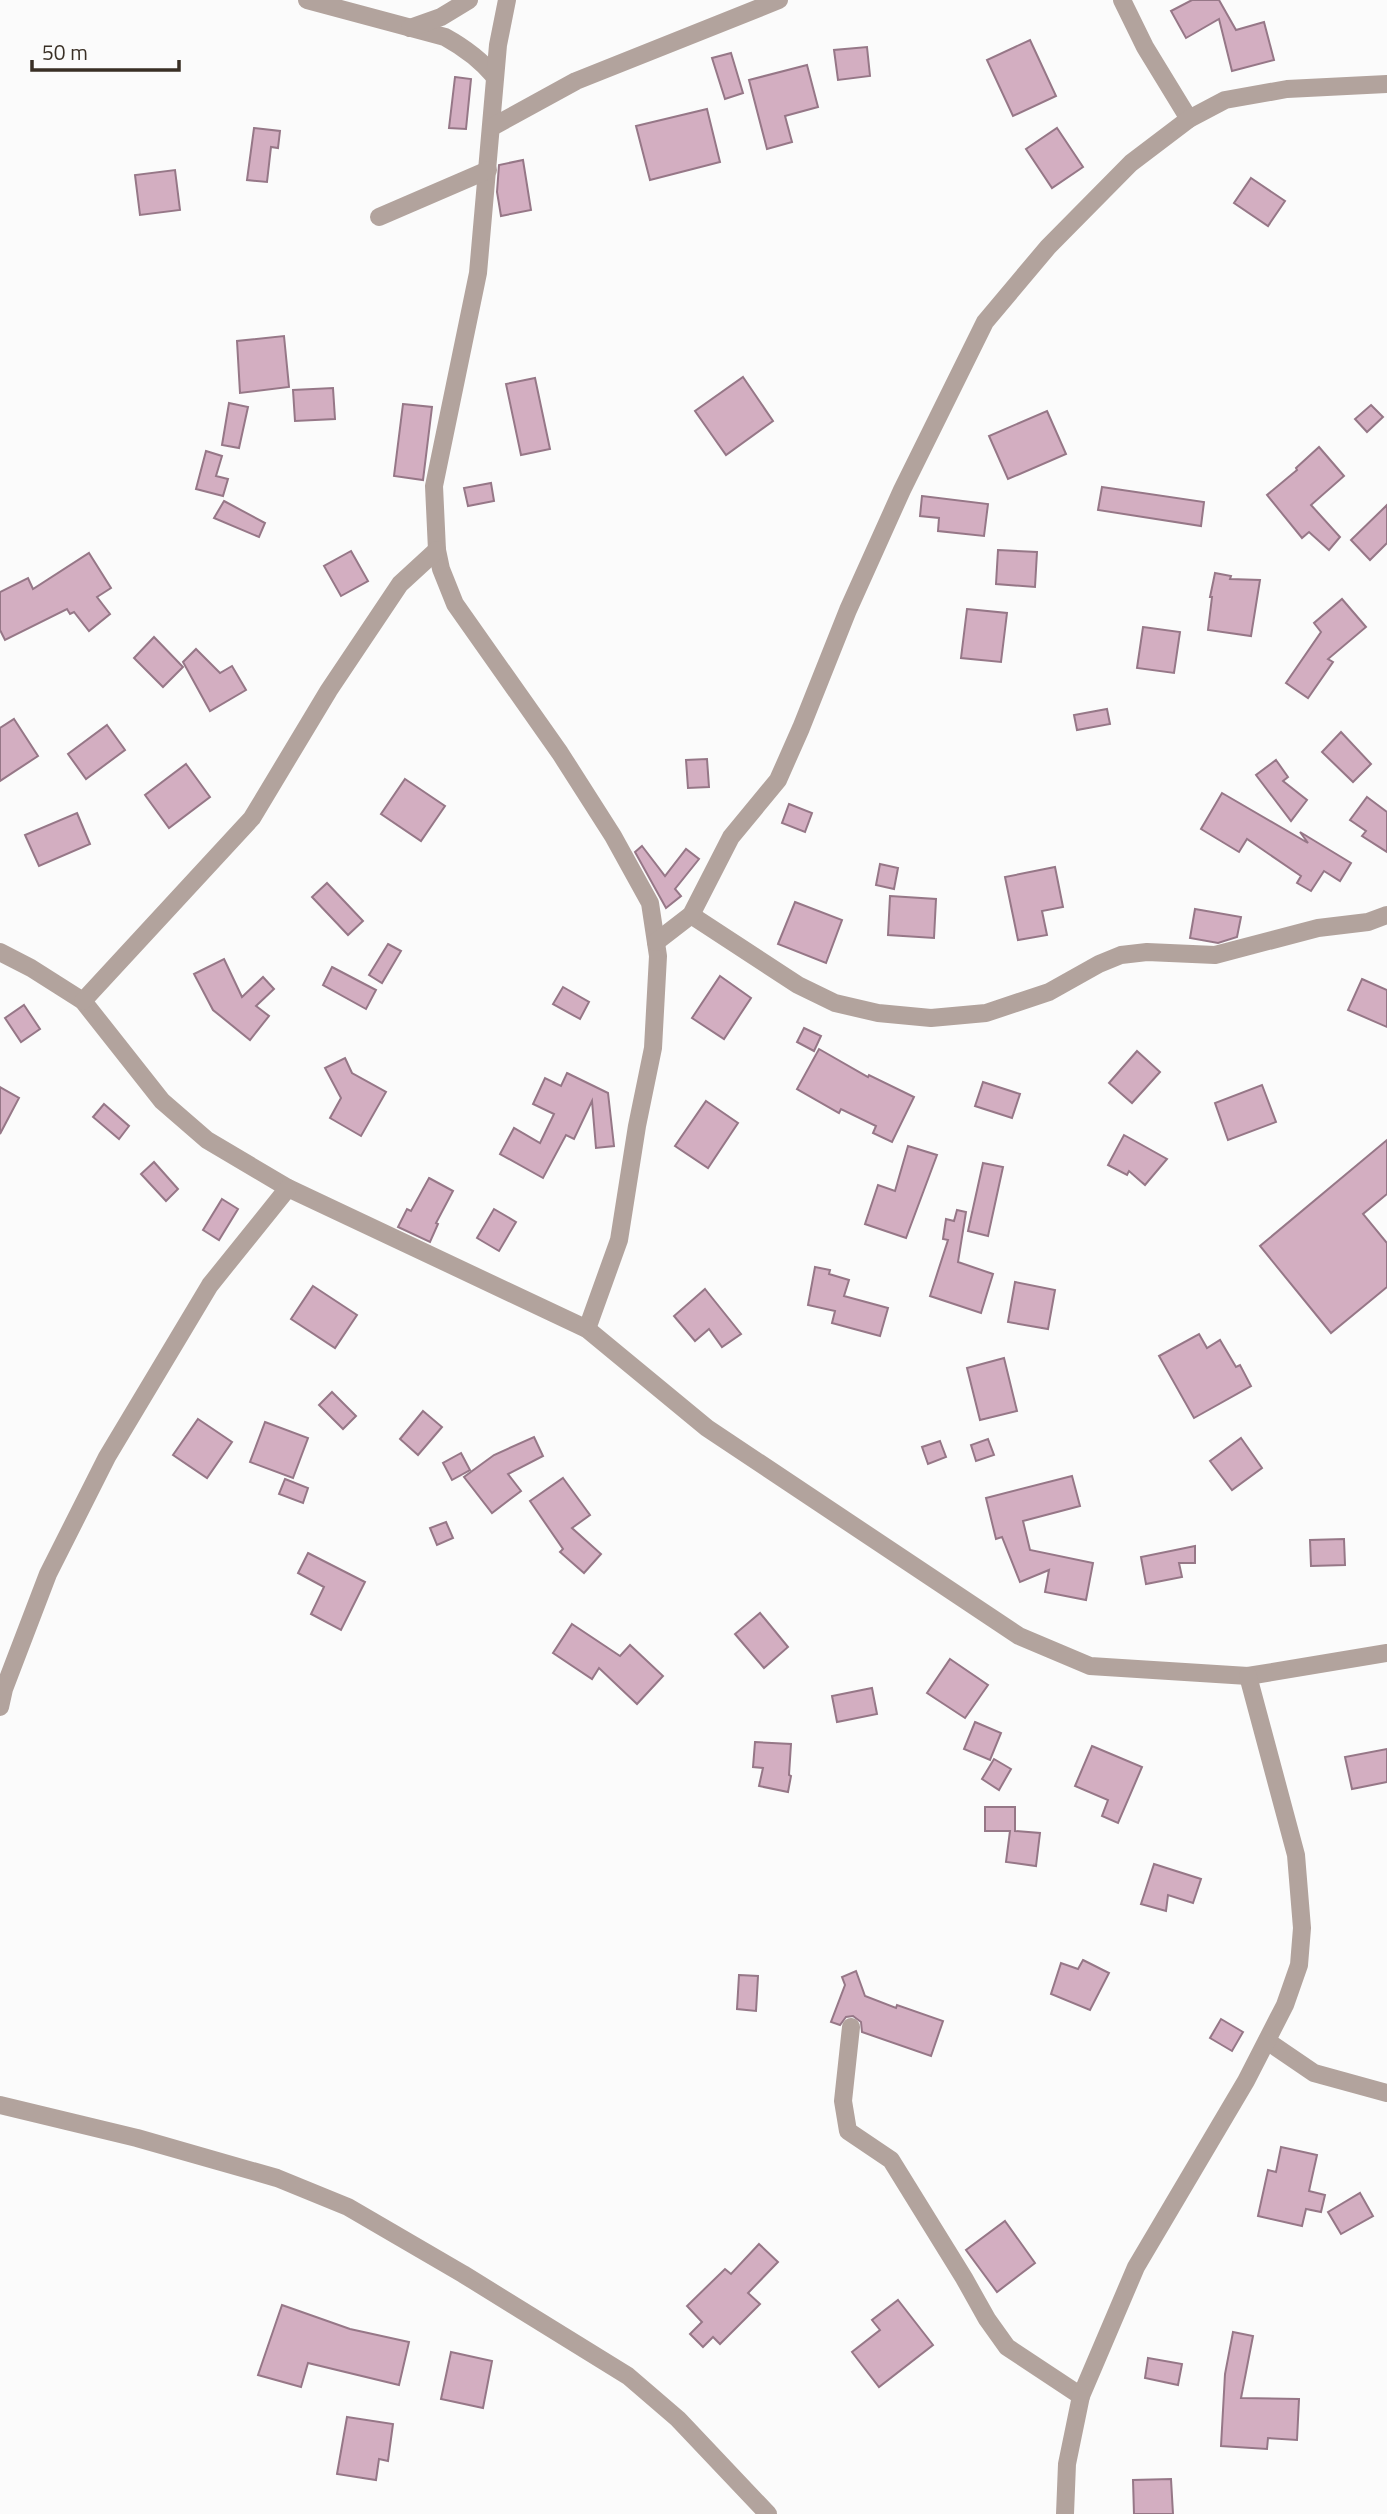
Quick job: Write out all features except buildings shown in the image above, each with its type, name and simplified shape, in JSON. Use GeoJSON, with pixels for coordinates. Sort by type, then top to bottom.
{"type":"FeatureCollection","features":[{"type":"Feature","properties":{"kind":"street"},"geometry":{"type":"LineString","coordinates":[[307,0],[445,37],[463,46],[483,62],[495,77]]}},
{"type":"Feature","properties":{"kind":"street"},"geometry":{"type":"LineString","coordinates":[[410,28],[441,17],[469,0]]}},
{"type":"Feature","properties":{"kind":"street"},"geometry":{"type":"LineString","coordinates":[[507,0],[498,45],[478,273],[434,486],[437,550],[441,569],[455,604],[560,753],[613,836],[650,903],[658,957],[653,1048],[637,1126],[619,1240],[587,1329]]}},
{"type":"Feature","properties":{"kind":"street"},"geometry":{"type":"LineString","coordinates":[[492,127],[576,80],[779,0]]}},
{"type":"Feature","properties":{"kind":"street"},"geometry":{"type":"LineString","coordinates":[[1122,0],[1145,47],[1189,119]]}},
{"type":"Feature","properties":{"kind":"street"},"geometry":{"type":"LineString","coordinates":[[656,942],[691,915],[731,837],[778,780],[848,610],[902,490],[985,323],[1048,247],[1132,163],[1189,119],[1225,100],[1287,89],[1387,85]]}},
{"type":"Feature","properties":{"kind":"street"},"geometry":{"type":"LineString","coordinates":[[379,217],[488,170]]}},
{"type":"Feature","properties":{"kind":"street"},"geometry":{"type":"LineString","coordinates":[[83,1001],[252,818],[329,690],[400,584],[437,550]]}},
{"type":"Feature","properties":{"kind":"street"},"geometry":{"type":"LineString","coordinates":[[691,915],[798,985],[835,1003],[878,1013],[931,1018],[986,1013],[1049,992],[1121,955],[1147,952],[1215,955],[1318,928],[1368,922],[1387,915]]}},
{"type":"Feature","properties":{"kind":"street"},"geometry":{"type":"LineString","coordinates":[[0,952],[32,968],[83,1001],[162,1101],[207,1140],[288,1188],[587,1329],[707,1428],[1018,1636],[1090,1666],[1248,1676],[1387,1653]]}},
{"type":"Feature","properties":{"kind":"street"},"geometry":{"type":"LineString","coordinates":[[0,1707],[4,1689],[48,1574],[107,1457],[210,1285],[288,1188]]}},
{"type":"Feature","properties":{"kind":"street"},"geometry":{"type":"LineString","coordinates":[[1065,2514],[1067,2464],[1081,2396],[1136,2267],[1267,2041],[1285,2005],[1299,1965],[1302,1928],[1296,1855],[1248,1676]]}},
{"type":"Feature","properties":{"kind":"street"},"geometry":{"type":"LineString","coordinates":[[851,2027],[843,2101],[848,2131],[891,2161],[987,2319],[1007,2347],[1081,2396]]}},
{"type":"Feature","properties":{"kind":"street"},"geometry":{"type":"LineString","coordinates":[[1267,2041],[1314,2073],[1387,2093]]}},
{"type":"Feature","properties":{"kind":"street"},"geometry":{"type":"LineString","coordinates":[[0,2105],[137,2138],[277,2178],[348,2207],[628,2376],[678,2419],[768,2514]]}}]}
